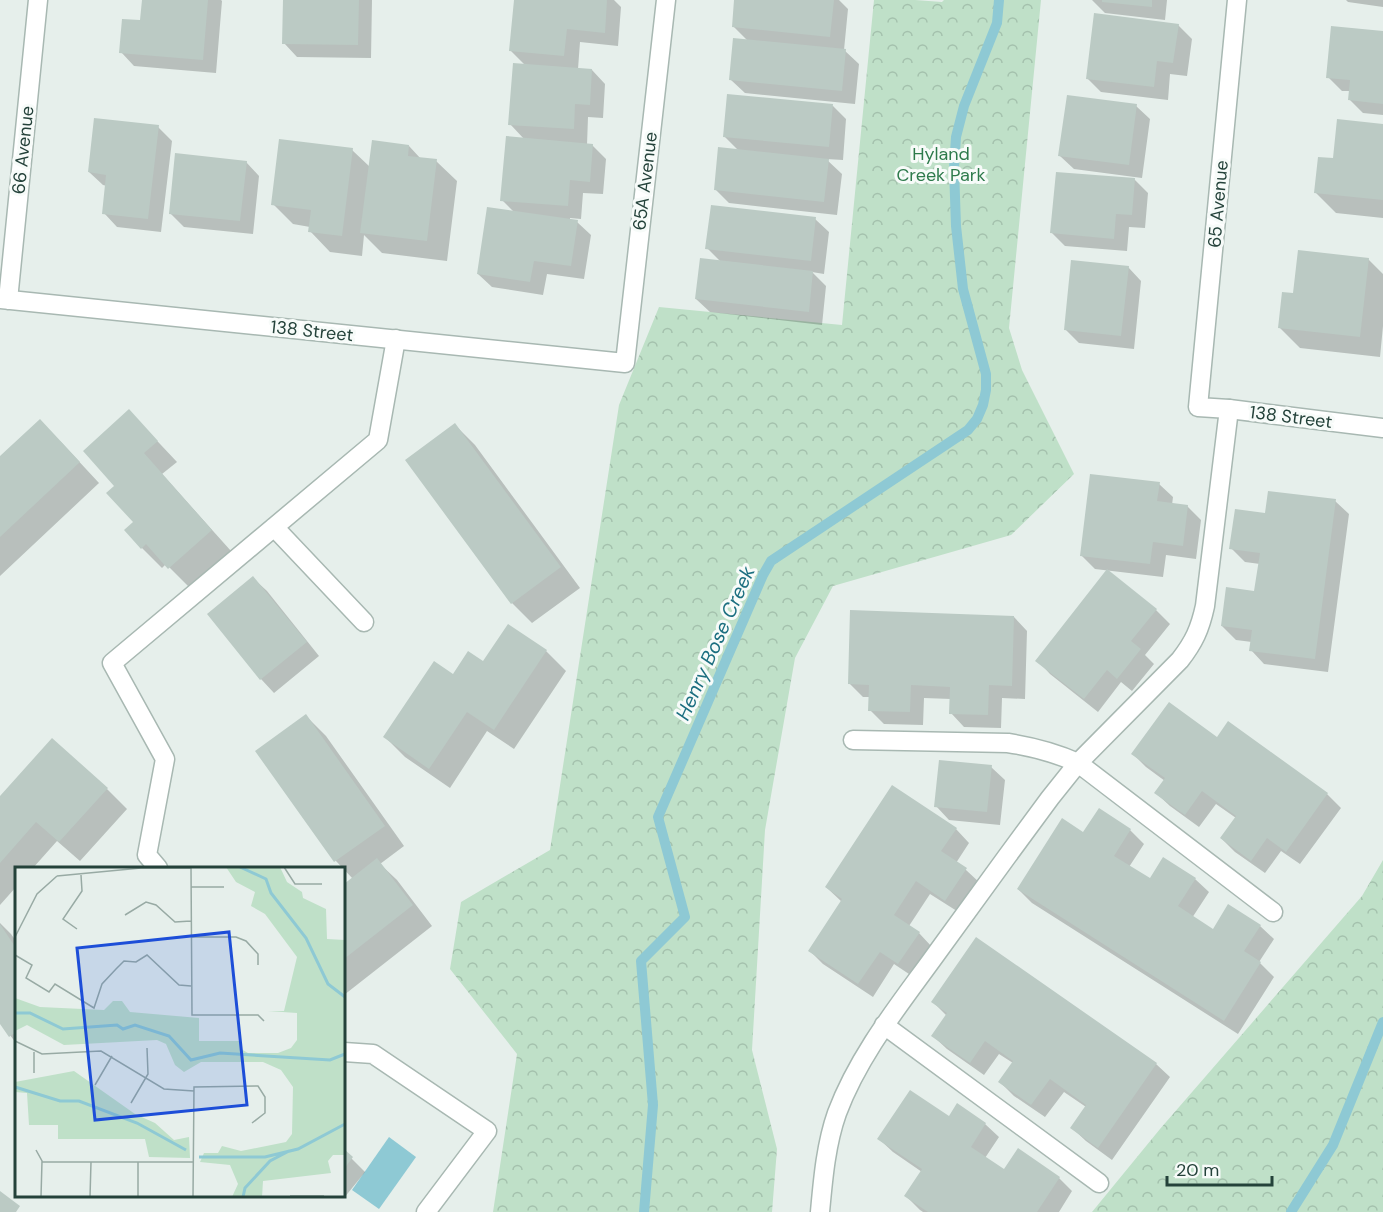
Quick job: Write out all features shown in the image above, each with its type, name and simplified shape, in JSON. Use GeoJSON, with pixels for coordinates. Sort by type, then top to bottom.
{"type":"FeatureCollection","features":[{"type":"Feature","properties":{"kind":"street","name":"66 Avenue"},"geometry":{"type":"LineString","coordinates":[[4,300],[38,0]]}},
{"type":"Feature","properties":{"kind":"street","name":"65A Avenue"},"geometry":{"type":"LineString","coordinates":[[624,363],[666,0]]}},
{"type":"Feature","properties":{"kind":"street","name":"65 Avenue"},"geometry":{"type":"LineString","coordinates":[[1198,407],[1237,0]]}},
{"type":"Feature","properties":{"kind":"street","name":"138 Street"},"geometry":{"type":"LineString","coordinates":[[4,300],[624,363]]}},
{"type":"Feature","properties":{"kind":"street"},"geometry":{"type":"LineString","coordinates":[[157,867],[147,855],[165,759],[112,663],[378,440],[396,339]]}},
{"type":"Feature","properties":{"kind":"street","name":"138 Street"},"geometry":{"type":"LineString","coordinates":[[1198,407],[1383,428]]}},
{"type":"Feature","properties":{"kind":"street"},"geometry":{"type":"LineString","coordinates":[[820,1212],[823,1182],[837,1113],[853,1078],[884,1025],[1050,798],[1078,764],[1180,660],[1192,644],[1201,624],[1205,606],[1229,409]]}},
{"type":"Feature","properties":{"kind":"street"},"geometry":{"type":"LineString","coordinates":[[274,527],[364,622]]}},
{"type":"Feature","properties":{"kind":"street"},"geometry":{"type":"LineString","coordinates":[[853,740],[1008,743],[1057,753],[1078,764],[1273,912]]}},
{"type":"Feature","properties":{"kind":"street"},"geometry":{"type":"LineString","coordinates":[[884,1025],[1099,1183]]}},
{"type":"Feature","properties":{"kind":"street"},"geometry":{"type":"LineString","coordinates":[[345,1052],[373,1054],[487,1131],[426,1212]]}},
{"type":"Feature","properties":{"kind":"green space","name":"Hyland Creek Park"},"geometry":{"type":"Polygon","coordinates":[[[874,0],[942,2],[944,0],[1041,0],[1009,328],[1022,370],[1074,474],[1011,535],[833,586],[795,658],[765,830],[752,1050],[777,1149],[772,1212],[493,1212],[517,1054],[450,969],[461,902],[550,850],[619,405],[659,307],[842,325],[874,0]]]}},
{"type":"Feature","properties":{"kind":"green space"},"geometry":{"type":"Polygon","coordinates":[[[1383,860],[1383,1212],[1092,1212],[1160,1129],[1362,896],[1383,860]]]}},
{"type":"Feature","properties":{"kind":"water"},"geometry":{"type":"Polygon","coordinates":[[[389,1137],[416,1157],[379,1209],[352,1190],[389,1137]]]}},
{"type":"Feature","properties":{"kind":"building"},"geometry":{"type":"Polygon","coordinates":[[[142,0],[208,0],[203,60],[119,53],[122,19],[140,20],[142,0]]]}},
{"type":"Feature","properties":{"kind":"building"},"geometry":{"type":"Polygon","coordinates":[[[283,0],[359,0],[358,45],[282,44],[283,0]]]}},
{"type":"Feature","properties":{"kind":"building"},"geometry":{"type":"Polygon","coordinates":[[[514,0],[607,0],[605,33],[567,29],[564,56],[509,51],[514,0]]]}},
{"type":"Feature","properties":{"kind":"building"},"geometry":{"type":"Polygon","coordinates":[[[734,0],[834,0],[830,37],[732,27],[734,0]]]}},
{"type":"Feature","properties":{"kind":"building"},"geometry":{"type":"Polygon","coordinates":[[[1102,0],[1152,0],[1152,7],[1102,2],[1102,0]]]}},
{"type":"Feature","properties":{"kind":"building"},"geometry":{"type":"Polygon","coordinates":[[[1094,13],[1179,24],[1173,63],[1157,61],[1154,87],[1086,79],[1094,13]]]}},
{"type":"Feature","properties":{"kind":"building"},"geometry":{"type":"Polygon","coordinates":[[[1331,26],[1383,31],[1383,104],[1348,100],[1350,80],[1326,78],[1331,26]]]}},
{"type":"Feature","properties":{"kind":"building"},"geometry":{"type":"Polygon","coordinates":[[[733,38],[846,49],[842,91],[729,80],[733,38]]]}},
{"type":"Feature","properties":{"kind":"building"},"geometry":{"type":"Polygon","coordinates":[[[513,63],[592,69],[590,105],[575,104],[574,129],[508,125],[513,63]]]}},
{"type":"Feature","properties":{"kind":"building"},"geometry":{"type":"Polygon","coordinates":[[[727,94],[833,104],[829,147],[723,137],[727,94]]]}},
{"type":"Feature","properties":{"kind":"building"},"geometry":{"type":"Polygon","coordinates":[[[1067,95],[1137,104],[1129,165],[1058,156],[1067,95]]]}},
{"type":"Feature","properties":{"kind":"building"},"geometry":{"type":"Polygon","coordinates":[[[94,118],[159,125],[148,219],[102,214],[106,175],[88,172],[94,118]]]}},
{"type":"Feature","properties":{"kind":"building"},"geometry":{"type":"Polygon","coordinates":[[[1337,119],[1383,124],[1383,200],[1314,193],[1318,157],[1333,158],[1337,119]]]}},
{"type":"Feature","properties":{"kind":"building"},"geometry":{"type":"Polygon","coordinates":[[[506,136],[593,144],[590,182],[570,180],[568,206],[500,201],[506,136]]]}},
{"type":"Feature","properties":{"kind":"building"},"geometry":{"type":"Polygon","coordinates":[[[279,139],[353,148],[342,236],[308,232],[311,210],[271,205],[279,139]]]}},
{"type":"Feature","properties":{"kind":"building"},"geometry":{"type":"Polygon","coordinates":[[[372,140],[409,145],[408,156],[437,159],[427,241],[360,233],[372,140]]]}},
{"type":"Feature","properties":{"kind":"building"},"geometry":{"type":"Polygon","coordinates":[[[718,147],[829,159],[824,202],[714,190],[718,147]]]}},
{"type":"Feature","properties":{"kind":"building"},"geometry":{"type":"Polygon","coordinates":[[[175,153],[247,161],[240,221],[169,214],[175,153]]]}},
{"type":"Feature","properties":{"kind":"building"},"geometry":{"type":"Polygon","coordinates":[[[1056,172],[1135,178],[1132,215],[1116,214],[1114,239],[1050,233],[1056,172]]]}},
{"type":"Feature","properties":{"kind":"building"},"geometry":{"type":"Polygon","coordinates":[[[711,205],[816,217],[811,261],[705,249],[711,205]]]}},
{"type":"Feature","properties":{"kind":"building"},"geometry":{"type":"Polygon","coordinates":[[[487,207],[578,220],[571,266],[534,261],[530,282],[477,274],[487,207]]]}},
{"type":"Feature","properties":{"kind":"building"},"geometry":{"type":"Polygon","coordinates":[[[1298,250],[1369,258],[1360,337],[1278,328],[1282,292],[1293,293],[1298,250]]]}},
{"type":"Feature","properties":{"kind":"building"},"geometry":{"type":"Polygon","coordinates":[[[700,258],[813,271],[809,312],[695,299],[700,258]]]}},
{"type":"Feature","properties":{"kind":"building"},"geometry":{"type":"Polygon","coordinates":[[[1071,260],[1129,266],[1121,336],[1064,330],[1071,260]]]}},
{"type":"Feature","properties":{"kind":"building"},"geometry":{"type":"Polygon","coordinates":[[[129,409],[158,441],[144,453],[212,530],[168,569],[146,544],[141,549],[124,530],[133,522],[106,493],[114,486],[83,451],[129,409]]]}},
{"type":"Feature","properties":{"kind":"building"},"geometry":{"type":"Polygon","coordinates":[[[40,419],[80,462],[0,537],[0,456],[40,419]]]}},
{"type":"Feature","properties":{"kind":"building"},"geometry":{"type":"Polygon","coordinates":[[[455,423],[561,567],[511,604],[405,460],[455,423]]]}},
{"type":"Feature","properties":{"kind":"building"},"geometry":{"type":"Polygon","coordinates":[[[1090,474],[1160,482],[1157,501],[1188,505],[1183,546],[1153,542],[1150,564],[1080,556],[1090,474]]]}},
{"type":"Feature","properties":{"kind":"building"},"geometry":{"type":"Polygon","coordinates":[[[1268,491],[1336,499],[1315,659],[1249,651],[1252,630],[1221,626],[1226,587],[1254,591],[1260,553],[1229,549],[1235,509],[1265,513],[1268,491]]]}},
{"type":"Feature","properties":{"kind":"building"},"geometry":{"type":"Polygon","coordinates":[[[1107,569],[1157,609],[1131,641],[1141,649],[1117,679],[1107,670],[1084,699],[1035,661],[1107,569]]]}},
{"type":"Feature","properties":{"kind":"building"},"geometry":{"type":"Polygon","coordinates":[[[253,576],[307,642],[260,680],[207,614],[253,576]]]}},
{"type":"Feature","properties":{"kind":"building"},"geometry":{"type":"Polygon","coordinates":[[[850,610],[1014,616],[1012,686],[989,685],[988,715],[949,714],[950,687],[911,685],[910,712],[868,711],[869,685],[848,684],[850,610]]]}},
{"type":"Feature","properties":{"kind":"building"},"geometry":{"type":"Polygon","coordinates":[[[508,624],[547,650],[494,730],[467,712],[429,769],[383,737],[434,661],[453,674],[468,651],[483,661],[508,624]]]}},
{"type":"Feature","properties":{"kind":"building"},"geometry":{"type":"Polygon","coordinates":[[[1169,702],[1217,737],[1228,721],[1328,793],[1286,852],[1267,838],[1251,861],[1220,838],[1236,816],[1202,791],[1185,815],[1154,793],[1165,778],[1131,754],[1169,702]]]}},
{"type":"Feature","properties":{"kind":"building"},"geometry":{"type":"Polygon","coordinates":[[[306,714],[385,826],[334,862],[255,751],[306,714]]]}},
{"type":"Feature","properties":{"kind":"building"},"geometry":{"type":"Polygon","coordinates":[[[52,738],[108,788],[59,842],[36,822],[0,863],[0,796],[52,738]]]}},
{"type":"Feature","properties":{"kind":"building"},"geometry":{"type":"Polygon","coordinates":[[[939,760],[992,765],[987,812],[934,807],[939,760]]]}},
{"type":"Feature","properties":{"kind":"building"},"geometry":{"type":"Polygon","coordinates":[[[892,785],[957,828],[941,851],[967,868],[945,901],[916,881],[894,915],[920,932],[898,964],[880,952],[858,984],[808,951],[842,899],[825,887],[892,785]]]}},
{"type":"Feature","properties":{"kind":"building"},"geometry":{"type":"Polygon","coordinates":[[[1099,808],[1131,829],[1114,856],[1150,878],[1163,857],[1196,878],[1178,906],[1213,929],[1228,904],[1261,925],[1244,951],[1261,962],[1224,1021],[1017,889],[1062,818],[1083,832],[1099,808]]]}},
{"type":"Feature","properties":{"kind":"building"},"geometry":{"type":"Polygon","coordinates":[[[377,858],[413,905],[345,958],[345,883],[377,858]]]}},
{"type":"Feature","properties":{"kind":"building"},"geometry":{"type":"Polygon","coordinates":[[[0,924],[15,946],[15,1033],[9,1037],[0,1024],[0,924]]]}},
{"type":"Feature","properties":{"kind":"building"},"geometry":{"type":"Polygon","coordinates":[[[976,937],[1157,1063],[1098,1148],[1070,1128],[1086,1105],[1050,1079],[1031,1105],[998,1082],[1013,1061],[985,1041],[970,1063],[931,1036],[947,1013],[931,1002],[976,937]]]}},
{"type":"Feature","properties":{"kind":"building"},"geometry":{"type":"Polygon","coordinates":[[[910,1090],[949,1116],[957,1103],[986,1123],[971,1147],[1004,1169],[1018,1148],[1060,1177],[1037,1212],[928,1212],[904,1196],[922,1169],[877,1139],[910,1090]]]}},
{"type":"Feature","properties":{"kind":"building"},"geometry":{"type":"Polygon","coordinates":[[[345,1150],[353,1157],[345,1168],[345,1150]]]}},
{"type":"Feature","properties":{"kind":"building"},"geometry":{"type":"Polygon","coordinates":[[[0,1191],[20,1206],[16,1212],[0,1212],[0,1191]]]}},
{"type":"Feature","properties":{"kind":"waterway","name":"Henry Bose Creek"},"geometry":{"type":"LineString","coordinates":[[644,1212],[653,1105],[641,961],[685,917],[658,817],[771,561],[968,430],[977,419],[983,405],[986,374],[963,289],[956,226],[954,168],[956,137],[964,106],[997,23],[999,0]]}},
{"type":"Feature","properties":{"kind":"waterway"},"geometry":{"type":"LineString","coordinates":[[1291,1212],[1333,1145],[1383,1022]]}}]}
